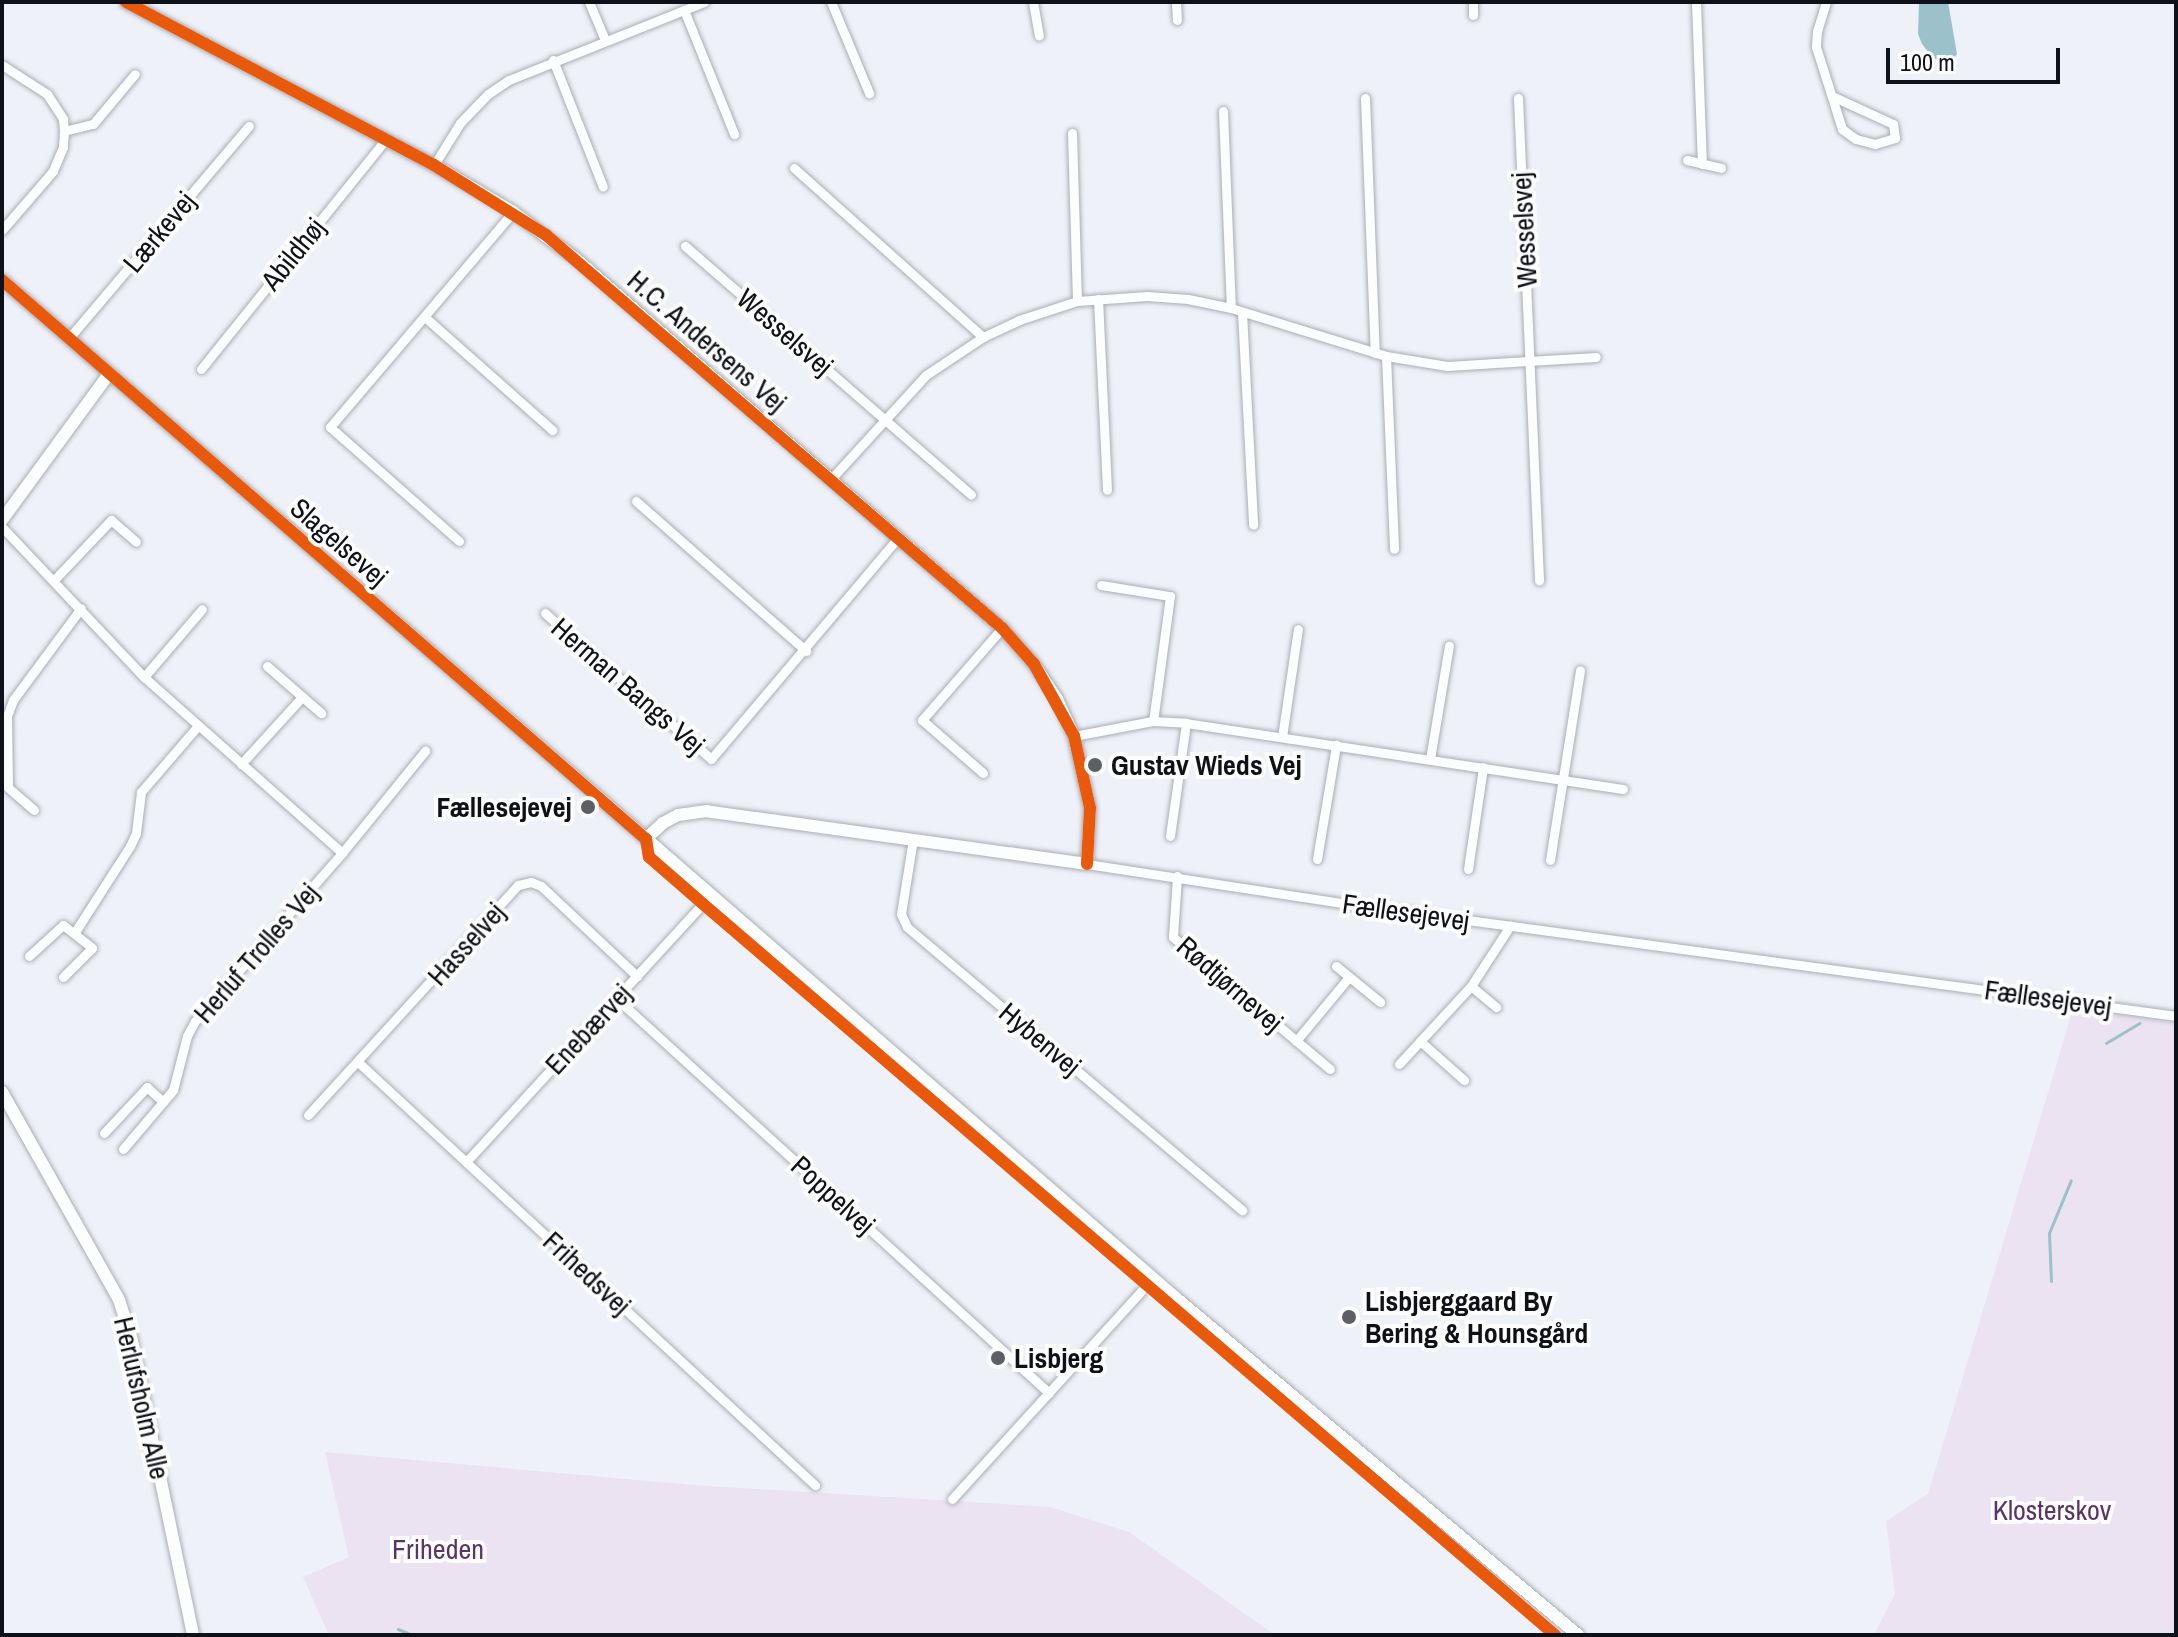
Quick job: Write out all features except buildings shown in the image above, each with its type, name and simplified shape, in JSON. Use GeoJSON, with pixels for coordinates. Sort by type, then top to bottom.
{"type":"FeatureCollection","features":[{"type":"Feature","properties":{"kind":"street","name":"H.C. Andersens Vej"},"geometry":{"type":"LineString","coordinates":[[126,2],[434,165],[513,212],[575,258],[1002,628],[1034,664],[1074,736],[1090,808],[1087,864]]}},
{"type":"Feature","properties":{"kind":"street"},"geometry":{"type":"LineString","coordinates":[[589,2],[605,40]]}},
{"type":"Feature","properties":{"kind":"street"},"geometry":{"type":"LineString","coordinates":[[434,165],[460,123],[488,94],[553,60],[704,2]]}},
{"type":"Feature","properties":{"kind":"street"},"geometry":{"type":"LineString","coordinates":[[831,2],[869,93]]}},
{"type":"Feature","properties":{"kind":"street"},"geometry":{"type":"LineString","coordinates":[[1033,2],[1039,35]]}},
{"type":"Feature","properties":{"kind":"street"},"geometry":{"type":"LineString","coordinates":[[1176,2],[1177,20]]}},
{"type":"Feature","properties":{"kind":"street"},"geometry":{"type":"LineString","coordinates":[[1473,2],[1473,15]]}},
{"type":"Feature","properties":{"kind":"street"},"geometry":{"type":"LineString","coordinates":[[1696,2],[1702,164]]}},
{"type":"Feature","properties":{"kind":"street"},"geometry":{"type":"LineString","coordinates":[[1826,2],[1817,31],[1816,47],[1842,129],[1856,139],[1875,144],[1895,138],[1893,124],[1834,97]]}},
{"type":"Feature","properties":{"kind":"street"},"geometry":{"type":"LineString","coordinates":[[684,10],[734,134]]}},
{"type":"Feature","properties":{"kind":"street"},"geometry":{"type":"LineString","coordinates":[[553,60],[603,187]]}},
{"type":"Feature","properties":{"kind":"street"},"geometry":{"type":"LineString","coordinates":[[2,65],[47,94],[63,119],[64,131],[63,147],[53,171],[2,230]]}},
{"type":"Feature","properties":{"kind":"street"},"geometry":{"type":"LineString","coordinates":[[64,131],[93,124],[135,74]]}},
{"type":"Feature","properties":{"kind":"street"},"geometry":{"type":"LineString","coordinates":[[1365,98],[1375,353]]}},
{"type":"Feature","properties":{"kind":"street","name":"Wesselsvej"},"geometry":{"type":"LineString","coordinates":[[1518,98],[1539,581]]}},
{"type":"Feature","properties":{"kind":"street"},"geometry":{"type":"LineString","coordinates":[[1223,111],[1231,308]]}},
{"type":"Feature","properties":{"kind":"street","name":"Lærkevej"},"geometry":{"type":"LineString","coordinates":[[69,338],[249,126]]}},
{"type":"Feature","properties":{"kind":"street"},"geometry":{"type":"LineString","coordinates":[[1072,133],[1077,301]]}},
{"type":"Feature","properties":{"kind":"street","name":"Abildhøj"},"geometry":{"type":"LineString","coordinates":[[201,369],[385,140]]}},
{"type":"Feature","properties":{"kind":"street"},"geometry":{"type":"LineString","coordinates":[[1687,160],[1721,168]]}},
{"type":"Feature","properties":{"kind":"street"},"geometry":{"type":"LineString","coordinates":[[794,168],[983,337]]}},
{"type":"Feature","properties":{"kind":"street"},"geometry":{"type":"LineString","coordinates":[[459,541],[330,427],[426,318],[513,212]]}},
{"type":"Feature","properties":{"kind":"street","name":"Wesselsvej"},"geometry":{"type":"LineString","coordinates":[[685,246],[971,495]]}},
{"type":"Feature","properties":{"kind":"street","name":"Slagelsevej"},"geometry":{"type":"LineString","coordinates":[[2,280],[1198,1317],[1578,1635]]}},
{"type":"Feature","properties":{"kind":"street"},"geometry":{"type":"LineString","coordinates":[[831,479],[926,375],[983,337],[1019,320],[1077,301],[1161,297],[1231,308],[1386,356],[1447,366],[1596,357]]}},
{"type":"Feature","properties":{"kind":"street"},"geometry":{"type":"LineString","coordinates":[[1098,299],[1107,490]]}},
{"type":"Feature","properties":{"kind":"street"},"geometry":{"type":"LineString","coordinates":[[1242,312],[1253,525]]}},
{"type":"Feature","properties":{"kind":"street"},"geometry":{"type":"LineString","coordinates":[[426,318],[552,430]]}},
{"type":"Feature","properties":{"kind":"street"},"geometry":{"type":"LineString","coordinates":[[1386,356],[1394,549]]}},
{"type":"Feature","properties":{"kind":"street"},"geometry":{"type":"LineString","coordinates":[[2,520],[109,374]]}},
{"type":"Feature","properties":{"kind":"street"},"geometry":{"type":"LineString","coordinates":[[636,501],[806,651]]}},
{"type":"Feature","properties":{"kind":"street"},"geometry":{"type":"LineString","coordinates":[[54,580],[111,520],[136,542]]}},
{"type":"Feature","properties":{"kind":"street"},"geometry":{"type":"LineString","coordinates":[[2,527],[144,677],[342,853]]}},
{"type":"Feature","properties":{"kind":"street","name":"Herman Bangs Vej"},"geometry":{"type":"LineString","coordinates":[[545,613],[711,759],[806,651],[898,538]]}},
{"type":"Feature","properties":{"kind":"street"},"geometry":{"type":"LineString","coordinates":[[1101,585],[1170,596],[1153,721]]}},
{"type":"Feature","properties":{"kind":"street"},"geometry":{"type":"LineString","coordinates":[[34,810],[8,787],[7,716],[13,700],[81,608]]}},
{"type":"Feature","properties":{"kind":"street"},"geometry":{"type":"LineString","coordinates":[[144,677],[202,609]]}},
{"type":"Feature","properties":{"kind":"street"},"geometry":{"type":"LineString","coordinates":[[983,773],[922,720],[1002,628]]}},
{"type":"Feature","properties":{"kind":"street"},"geometry":{"type":"LineString","coordinates":[[1282,737],[1298,629]]}},
{"type":"Feature","properties":{"kind":"street"},"geometry":{"type":"LineString","coordinates":[[1430,759],[1449,646]]}},
{"type":"Feature","properties":{"kind":"street"},"geometry":{"type":"LineString","coordinates":[[267,666],[321,713]]}},
{"type":"Feature","properties":{"kind":"street"},"geometry":{"type":"LineString","coordinates":[[1550,860],[1580,670]]}},
{"type":"Feature","properties":{"kind":"street"},"geometry":{"type":"LineString","coordinates":[[241,764],[302,697]]}},
{"type":"Feature","properties":{"kind":"street"},"geometry":{"type":"LineString","coordinates":[[1074,736],[1153,721],[1186,723],[1623,789]]}},
{"type":"Feature","properties":{"kind":"street"},"geometry":{"type":"LineString","coordinates":[[1170,836],[1186,723]]}},
{"type":"Feature","properties":{"kind":"street"},"geometry":{"type":"LineString","coordinates":[[75,932],[130,846],[136,833],[141,792],[197,727]]}},
{"type":"Feature","properties":{"kind":"street"},"geometry":{"type":"LineString","coordinates":[[1317,859],[1336,745]]}},
{"type":"Feature","properties":{"kind":"street","name":"Herluf Trolles Vej"},"geometry":{"type":"LineString","coordinates":[[123,1149],[173,1090],[187,1036],[195,1021],[342,853],[425,751]]}},
{"type":"Feature","properties":{"kind":"street"},"geometry":{"type":"LineString","coordinates":[[1468,869],[1483,767]]}},
{"type":"Feature","properties":{"kind":"street","name":"Fællesejevej"},"geometry":{"type":"LineString","coordinates":[[646,839],[663,823],[678,815],[707,811],[1510,926],[2176,1016]]}},
{"type":"Feature","properties":{"kind":"street","name":"Hybenvej"},"geometry":{"type":"LineString","coordinates":[[913,839],[901,914],[907,927],[1242,1210]]}},
{"type":"Feature","properties":{"kind":"street","name":"Rødtjørnevej"},"geometry":{"type":"LineString","coordinates":[[1177,876],[1173,937],[1330,1069]]}},
{"type":"Feature","properties":{"kind":"street","name":"Hasselvej"},"geometry":{"type":"LineString","coordinates":[[308,1115],[518,885],[531,882],[541,886],[637,976]]}},
{"type":"Feature","properties":{"kind":"street","name":"Enebærvej"},"geometry":{"type":"LineString","coordinates":[[466,1162],[710,896]]}},
{"type":"Feature","properties":{"kind":"street"},"geometry":{"type":"LineString","coordinates":[[29,956],[63,925],[75,932],[92,948],[63,977]]}},
{"type":"Feature","properties":{"kind":"street"},"geometry":{"type":"LineString","coordinates":[[1399,1064],[1471,986],[1510,926]]}},
{"type":"Feature","properties":{"kind":"street"},"geometry":{"type":"LineString","coordinates":[[1336,966],[1380,1002]]}},
{"type":"Feature","properties":{"kind":"street","name":"Rødtjørnevej"},"geometry":{"type":"LineString","coordinates":[[1296,1041],[1349,977]]}},
{"type":"Feature","properties":{"kind":"street"},"geometry":{"type":"LineString","coordinates":[[1471,986],[1496,1007]]}},
{"type":"Feature","properties":{"kind":"street","name":"Poppelvej"},"geometry":{"type":"LineString","coordinates":[[616,998],[1049,1393]]}},
{"type":"Feature","properties":{"kind":"street"},"geometry":{"type":"LineString","coordinates":[[1420,1041],[1464,1080]]}},
{"type":"Feature","properties":{"kind":"street","name":"Frihedsvej"},"geometry":{"type":"LineString","coordinates":[[358,1062],[815,1485]]}},
{"type":"Feature","properties":{"kind":"street"},"geometry":{"type":"LineString","coordinates":[[104,1133],[147,1087],[163,1102]]}},
{"type":"Feature","properties":{"kind":"street","name":"Herlufsholm Alle"},"geometry":{"type":"LineString","coordinates":[[2,1092],[119,1300],[130,1333],[193,1635]]}},
{"type":"Feature","properties":{"kind":"street"},"geometry":{"type":"LineString","coordinates":[[952,1499],[1141,1291]]}},
{"type":"Feature","properties":{"kind":"green space","name":"Klosterskov"},"geometry":{"type":"Polygon","coordinates":[[[2073,1009],[2176,1023],[2176,1635],[1874,1635],[1895,1594],[1886,1521],[1928,1494],[2073,1009]]]}},
{"type":"Feature","properties":{"kind":"green space","name":"Friheden"},"geometry":{"type":"Polygon","coordinates":[[[325,1452],[693,1485],[1050,1507],[1129,1532],[1275,1635],[329,1635],[303,1577],[349,1557],[325,1452]]]}},
{"type":"Feature","properties":{"kind":"water"},"geometry":{"type":"Polygon","coordinates":[[[1919,2],[1948,2],[1957,54],[1952,61],[1945,63],[1933,58],[1922,44],[1918,34],[1919,2]]]}},
{"type":"Feature","properties":{"kind":"waterway"},"geometry":{"type":"LineString","coordinates":[[2106,1043],[2139,1023]]}},
{"type":"Feature","properties":{"kind":"waterway"},"geometry":{"type":"LineString","coordinates":[[2051,1281],[2049,1233],[2071,1180]]}},
{"type":"Feature","properties":{"kind":"waterway"},"geometry":{"type":"LineString","coordinates":[[398,1629],[412,1635]]}},
{"type":"Feature","properties":{"kind":"cycle path"},"geometry":{"type":"LineString","coordinates":[[126,2],[434,165],[546,235],[1002,628],[1034,664],[1074,736],[1090,808],[1087,864]]}},
{"type":"Feature","properties":{"kind":"cycle path"},"geometry":{"type":"LineString","coordinates":[[2,280],[646,839],[649,857],[1555,1635]]}},
{"type":"Feature","properties":{"kind":"place","name":"Gustav Wieds Vej"},"geometry":{"type":"Point","coordinates":[1095,765]}},
{"type":"Feature","properties":{"kind":"place","name":"Fællesejevej"},"geometry":{"type":"Point","coordinates":[588,807]}},
{"type":"Feature","properties":{"kind":"place","name":"Lisbjerggaard By Bering & Hounsgård"},"geometry":{"type":"Point","coordinates":[1349,1317]}},
{"type":"Feature","properties":{"kind":"place","name":"Lisbjerg"},"geometry":{"type":"Point","coordinates":[998,1358]}}]}
